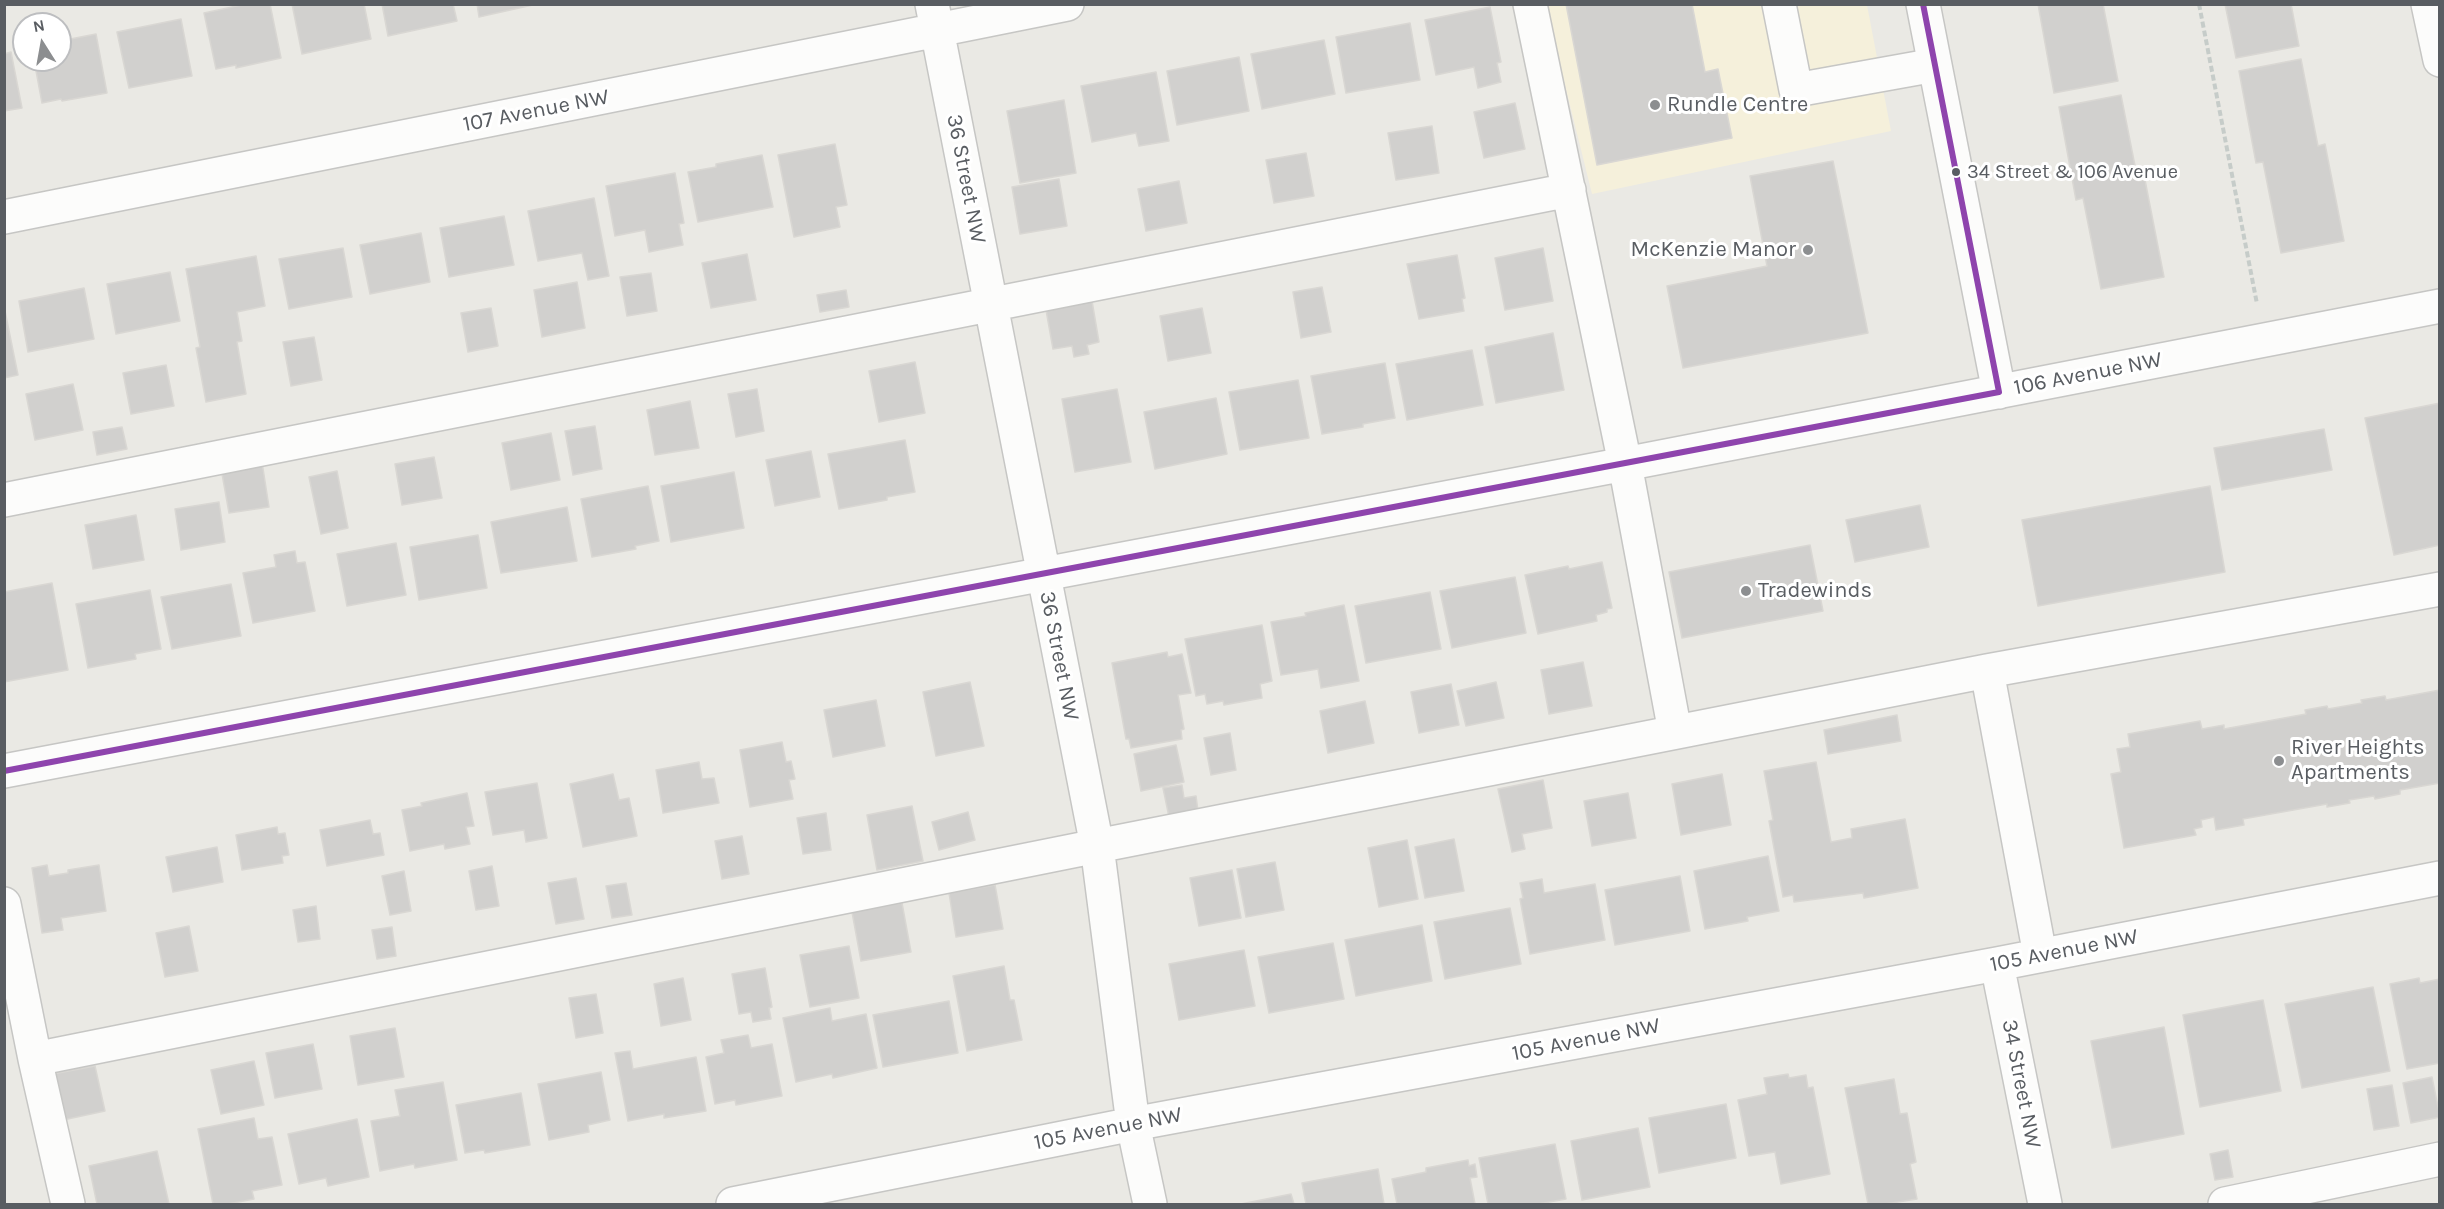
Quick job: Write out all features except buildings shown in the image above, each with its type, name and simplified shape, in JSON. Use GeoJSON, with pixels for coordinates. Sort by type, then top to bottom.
{"type":"FeatureCollection","features":[{"type":"Feature","properties":{"kind":"street","name":"107 Avenue NW"},"geometry":{"type":"LineString","coordinates":[[4,217],[934,18],[1067,4]]}},
{"type":"Feature","properties":{"kind":"street"},"geometry":{"type":"LineString","coordinates":[[1530,4],[1625,464],[1675,732]]}},
{"type":"Feature","properties":{"kind":"street"},"geometry":{"type":"LineString","coordinates":[[1779,4],[1796,90],[1935,65]]}},
{"type":"Feature","properties":{"kind":"street"},"geometry":{"type":"LineString","coordinates":[[1923,4],[1999,392]]}},
{"type":"Feature","properties":{"kind":"street"},"geometry":{"type":"LineString","coordinates":[[2433,13],[2439,60]]}},
{"type":"Feature","properties":{"kind":"street","name":"36 Street NW"},"geometry":{"type":"LineString","coordinates":[[934,18],[1097,846],[1133,1124],[1150,1204]]}},
{"type":"Feature","properties":{"kind":"street"},"geometry":{"type":"LineString","coordinates":[[4,500],[1569,190]]}},
{"type":"Feature","properties":{"kind":"street","name":"106 Avenue NW"},"geometry":{"type":"LineString","coordinates":[[4,771],[1625,464],[2264,338],[2439,306]]}},
{"type":"Feature","properties":{"kind":"street"},"geometry":{"type":"LineString","coordinates":[[35,1059],[1097,846],[1987,671],[2439,589]]}},
{"type":"Feature","properties":{"kind":"street"},"geometry":{"type":"LineString","coordinates":[[1987,671],[2040,955]]}},
{"type":"Feature","properties":{"kind":"street","name":"105 Avenue NW"},"geometry":{"type":"LineString","coordinates":[[733,1204],[1133,1124],[1997,964],[2439,878]]}},
{"type":"Feature","properties":{"kind":"street"},"geometry":{"type":"LineString","coordinates":[[4,904],[35,1059],[68,1204]]}},
{"type":"Feature","properties":{"kind":"street","name":"34 Street NW"},"geometry":{"type":"LineString","coordinates":[[1997,964],[2045,1204]]}},
{"type":"Feature","properties":{"kind":"street"},"geometry":{"type":"LineString","coordinates":[[2225,1204],[2439,1159]]}},
{"type":"Feature","properties":{"kind":"path"},"geometry":{"type":"LineString","coordinates":[[2199,4],[2264,338]]}},
{"type":"Feature","properties":{"kind":"shaded area"},"geometry":{"type":"Polygon","coordinates":[[[1545,5],[1867,5],[1891,131],[1592,194],[1545,5]]]}},
{"type":"Feature","properties":{"kind":"transit line"},"geometry":{"type":"LineString","coordinates":[[1923,4],[1999,392]]}},
{"type":"Feature","properties":{"kind":"transit line"},"geometry":{"type":"LineString","coordinates":[[4,771],[1999,392]]}},
{"type":"Feature","properties":{"kind":"place","name":"Rundle Centre"},"geometry":{"type":"Point","coordinates":[1655,105]}},
{"type":"Feature","properties":{"kind":"place","name":"34 Street & 106 Avenue"},"geometry":{"type":"Point","coordinates":[1956,172]}},
{"type":"Feature","properties":{"kind":"place","name":"McKenzie Manor"},"geometry":{"type":"Point","coordinates":[1808,250]}},
{"type":"Feature","properties":{"kind":"place","name":"Tradewinds"},"geometry":{"type":"Point","coordinates":[1746,591]}},
{"type":"Feature","properties":{"kind":"place","name":"River Heights Apartments"},"geometry":{"type":"Point","coordinates":[2279,761]}}]}
